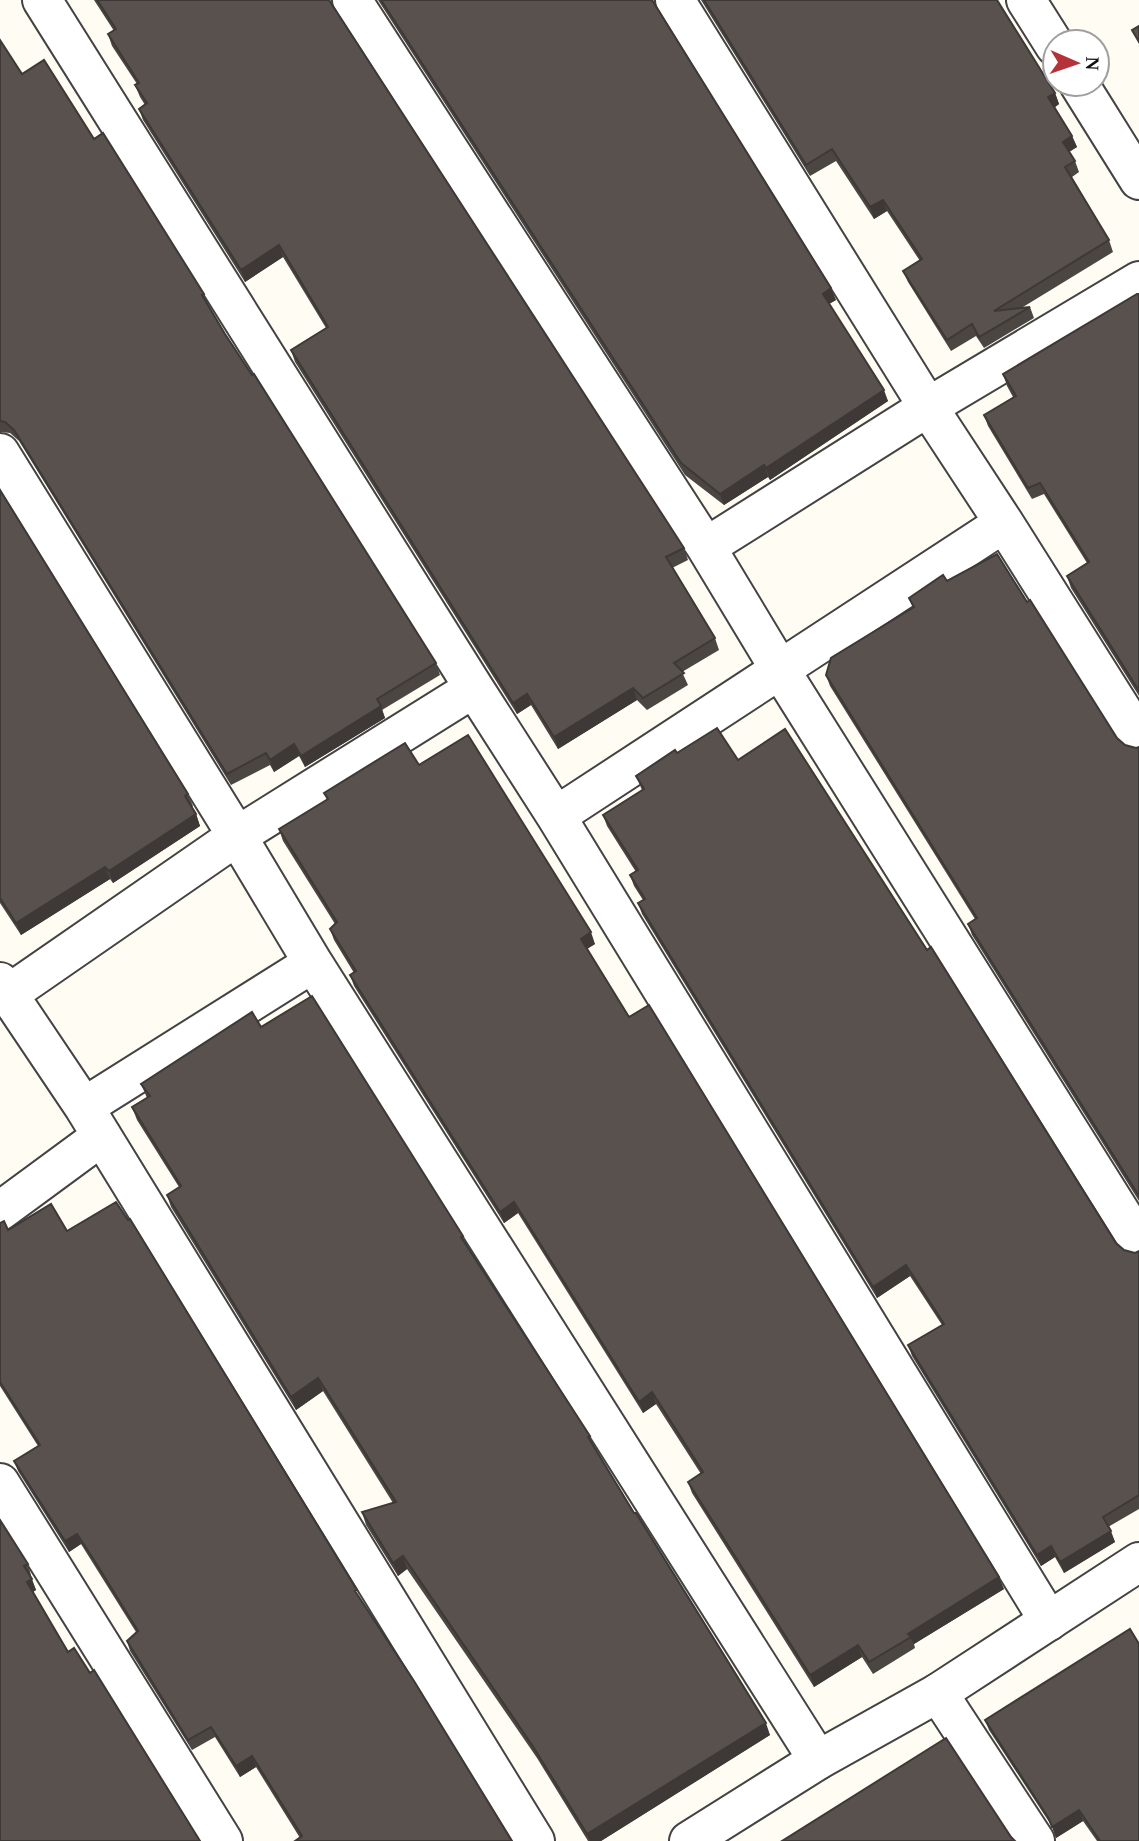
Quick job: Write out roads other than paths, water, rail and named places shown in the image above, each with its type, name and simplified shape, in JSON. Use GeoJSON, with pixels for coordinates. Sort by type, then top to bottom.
{"type":"FeatureCollection","features":[{"type":"Feature","properties":{"kind":"street"},"geometry":{"type":"LineString","coordinates":[[41,0],[556,816],[1049,1621]]}},
{"type":"Feature","properties":{"kind":"street"},"geometry":{"type":"LineString","coordinates":[[352,0],[706,547],[1139,1242]]}},
{"type":"Feature","properties":{"kind":"street"},"geometry":{"type":"LineString","coordinates":[[675,0],[928,408],[1139,737]]}},
{"type":"Feature","properties":{"kind":"street"},"geometry":{"type":"LineString","coordinates":[[1026,0],[1044,28]]}},
{"type":"Feature","properties":{"kind":"street"},"geometry":{"type":"LineString","coordinates":[[1088,98],[1139,180]]}},
{"type":"Feature","properties":{"kind":"street"},"geometry":{"type":"LineString","coordinates":[[706,547],[928,408],[1139,281]]}},
{"type":"Feature","properties":{"kind":"street"},"geometry":{"type":"LineString","coordinates":[[0,453],[313,963],[818,1760]]}},
{"type":"Feature","properties":{"kind":"street"},"geometry":{"type":"LineString","coordinates":[[556,816],[1004,523]]}},
{"type":"Feature","properties":{"kind":"street"},"geometry":{"type":"LineString","coordinates":[[474,688],[237,836],[4,989],[93,1122],[535,1841]]}},
{"type":"Feature","properties":{"kind":"street"},"geometry":{"type":"LineString","coordinates":[[0,1211],[93,1122],[313,963]]}},
{"type":"Feature","properties":{"kind":"street"},"geometry":{"type":"LineString","coordinates":[[0,1483],[223,1841]]}},
{"type":"Feature","properties":{"kind":"street"},"geometry":{"type":"LineString","coordinates":[[689,1841],[818,1760],[939,1693],[1139,1562]]}},
{"type":"Feature","properties":{"kind":"street"},"geometry":{"type":"LineString","coordinates":[[939,1693],[1035,1841]]}}]}
